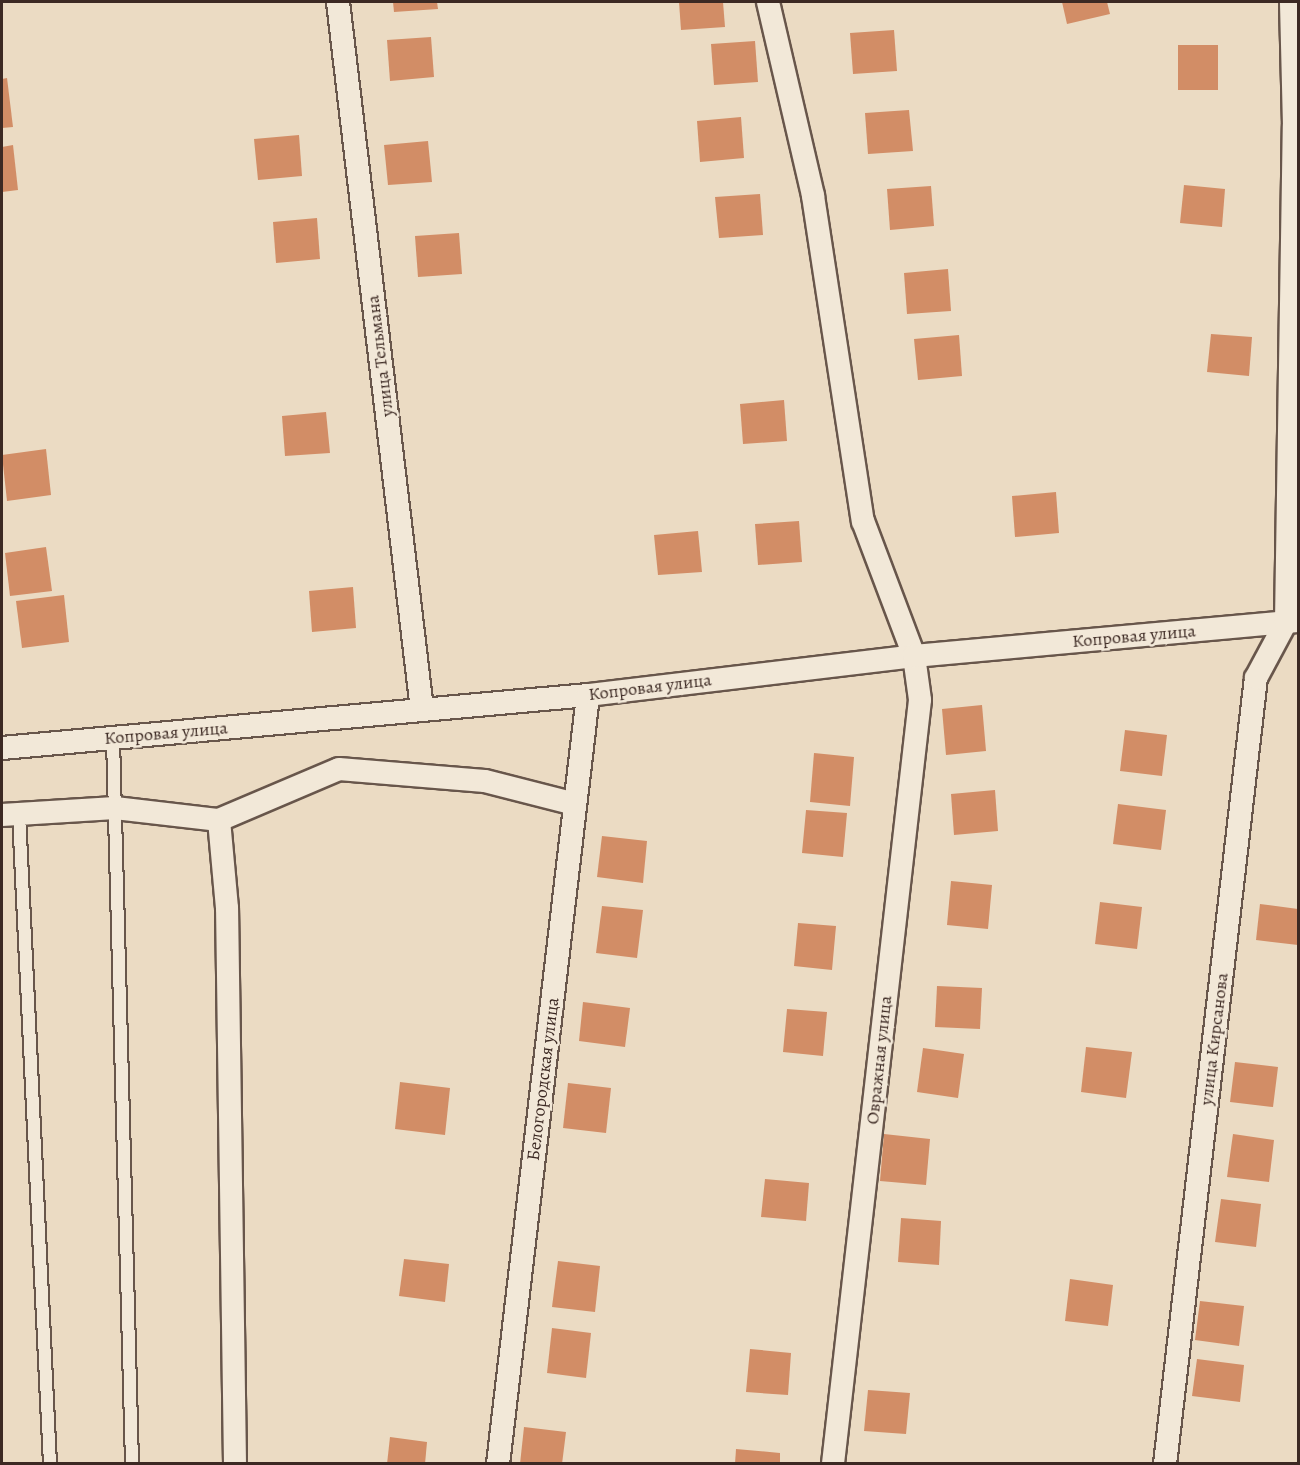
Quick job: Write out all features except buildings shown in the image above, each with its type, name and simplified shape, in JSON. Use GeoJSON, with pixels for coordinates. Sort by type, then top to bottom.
{"type":"FeatureCollection","features":[{"type":"Feature","properties":{"kind":"street","name":"улица Тельмана"},"geometry":{"type":"LineString","coordinates":[[338,2],[422,710]]}},
{"type":"Feature","properties":{"kind":"street","name":"Овражная улица"},"geometry":{"type":"LineString","coordinates":[[768,2],[813,196],[863,521],[914,656],[920,700],[833,1464]]}},
{"type":"Feature","properties":{"kind":"street"},"geometry":{"type":"LineString","coordinates":[[1291,2],[1294,126],[1292,622]]}},
{"type":"Feature","properties":{"kind":"street","name":"Копровая улица"},"geometry":{"type":"LineString","coordinates":[[2,748],[588,695],[914,656],[1292,622]]}},
{"type":"Feature","properties":{"kind":"street","name":"улица Кирсанова"},"geometry":{"type":"LineString","coordinates":[[1165,1464],[1256,678],[1292,622]]}},
{"type":"Feature","properties":{"kind":"street","name":"Белогородская улица"},"geometry":{"type":"LineString","coordinates":[[498,1464],[588,695]]}},
{"type":"Feature","properties":{"kind":"street"},"geometry":{"type":"LineString","coordinates":[[10,815],[115,808],[219,820],[339,769],[485,781],[575,804]]}},
{"type":"Feature","properties":{"kind":"street"},"geometry":{"type":"LineString","coordinates":[[219,820],[227,908],[235,1464]]}},
{"type":"Feature","properties":{"kind":"lane"},"geometry":{"type":"LineString","coordinates":[[113,738],[132,1464]]}},
{"type":"Feature","properties":{"kind":"lane"},"geometry":{"type":"LineString","coordinates":[[10,815],[50,1464]]}}]}
